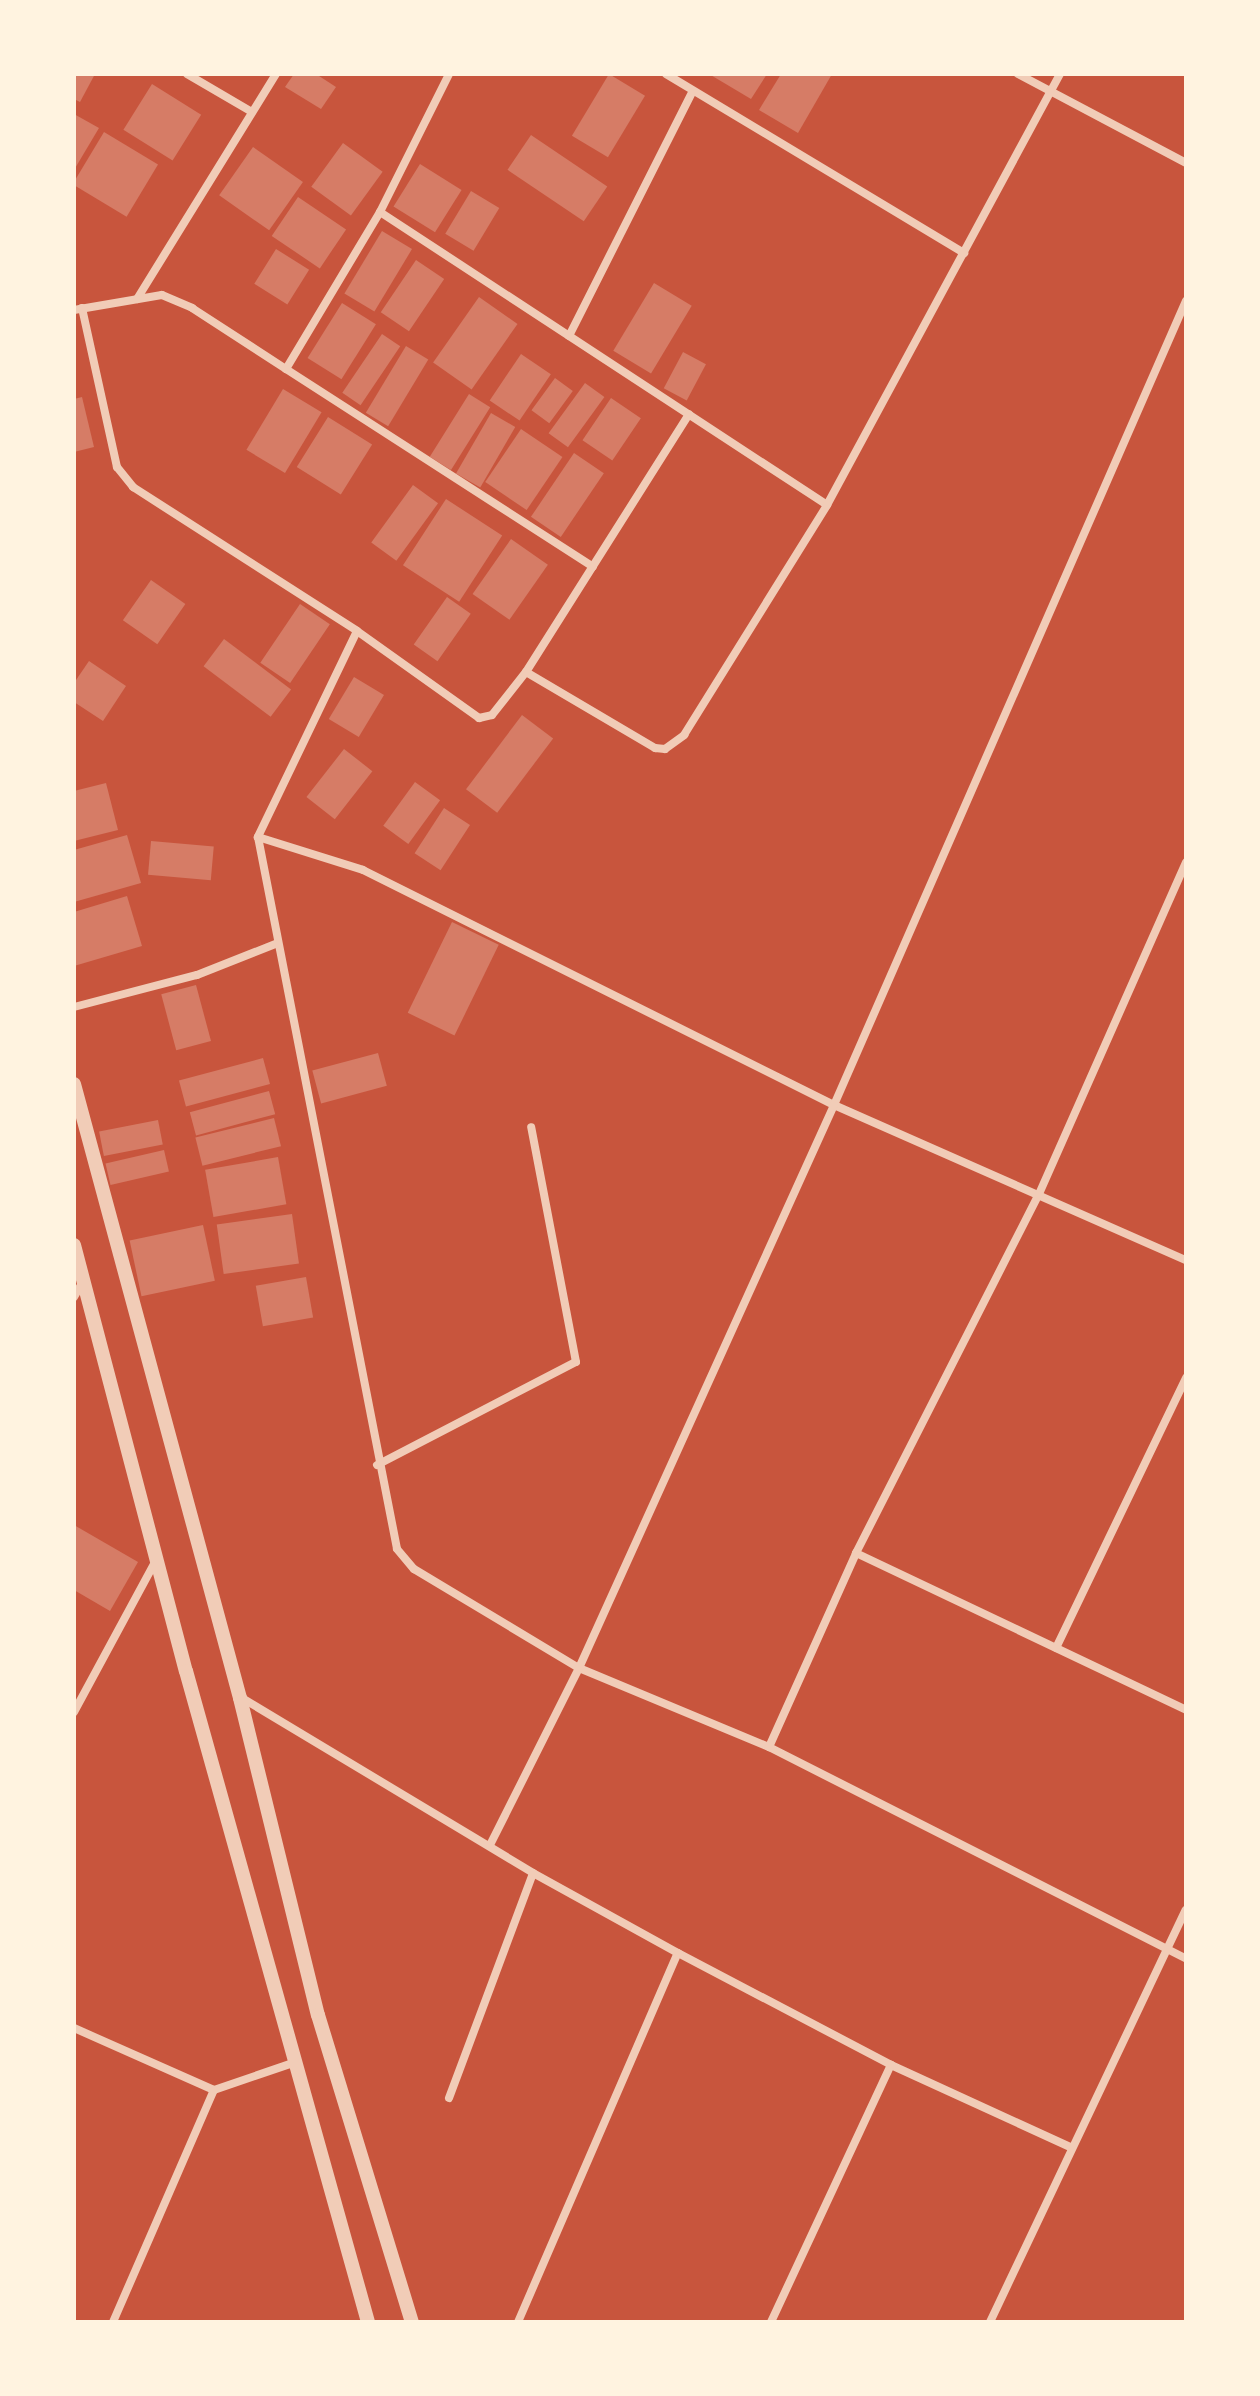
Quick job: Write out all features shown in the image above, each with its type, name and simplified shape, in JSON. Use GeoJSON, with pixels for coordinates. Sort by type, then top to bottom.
{"type":"FeatureCollection","features":[{"type":"Feature","properties":{"kind":"street"},"geometry":{"type":"LineString","coordinates":[[187,74],[252,112]]}},
{"type":"Feature","properties":{"kind":"street"},"geometry":{"type":"LineString","coordinates":[[137,299],[276,74]]}},
{"type":"Feature","properties":{"kind":"street"},"geometry":{"type":"LineString","coordinates":[[286,369],[380,212],[449,74]]}},
{"type":"Feature","properties":{"kind":"street"},"geometry":{"type":"LineString","coordinates":[[666,74],[691,94],[964,253]]}},
{"type":"Feature","properties":{"kind":"street"},"geometry":{"type":"LineString","coordinates":[[1018,74],[1049,95],[1186,163]]}},
{"type":"Feature","properties":{"kind":"street"},"geometry":{"type":"LineString","coordinates":[[526,672],[655,748],[676,743],[827,505],[1060,74]]}},
{"type":"Feature","properties":{"kind":"street"},"geometry":{"type":"LineString","coordinates":[[569,336],[691,94]]}},
{"type":"Feature","properties":{"kind":"street"},"geometry":{"type":"LineString","coordinates":[[380,212],[827,505]]}},
{"type":"Feature","properties":{"kind":"street"},"geometry":{"type":"LineString","coordinates":[[593,567],[177,300],[162,295],[78,309],[117,467],[133,487],[357,631],[479,718],[492,715],[526,672],[593,567],[689,414]]}},
{"type":"Feature","properties":{"kind":"street"},"geometry":{"type":"LineString","coordinates":[[490,1845],[579,1668],[834,1105],[1186,301]]}},
{"type":"Feature","properties":{"kind":"street"},"geometry":{"type":"LineString","coordinates":[[357,631],[258,837],[377,1465],[397,1549],[414,1569],[579,1668],[769,1747],[1186,1959]]}},
{"type":"Feature","properties":{"kind":"street"},"geometry":{"type":"LineString","coordinates":[[258,837],[363,870],[834,1105],[1186,1260]]}},
{"type":"Feature","properties":{"kind":"street"},"geometry":{"type":"LineString","coordinates":[[769,1747],[856,1553],[1039,1194],[1186,862]]}},
{"type":"Feature","properties":{"kind":"street"},"geometry":{"type":"LineString","coordinates":[[74,1007],[197,975],[278,943]]}},
{"type":"Feature","properties":{"kind":"street"},"geometry":{"type":"LineString","coordinates":[[74,1084],[240,1698],[318,2015],[412,2322]]}},
{"type":"Feature","properties":{"kind":"street"},"geometry":{"type":"LineString","coordinates":[[377,1465],[576,1362],[531,1127]]}},
{"type":"Feature","properties":{"kind":"street"},"geometry":{"type":"LineString","coordinates":[[74,1245],[364,2319]]}},
{"type":"Feature","properties":{"kind":"street"},"geometry":{"type":"LineString","coordinates":[[74,1297],[84,1280]]}},
{"type":"Feature","properties":{"kind":"street"},"geometry":{"type":"LineString","coordinates":[[1056,1648],[1186,1378]]}},
{"type":"Feature","properties":{"kind":"street"},"geometry":{"type":"LineString","coordinates":[[856,1553],[1186,1710]]}},
{"type":"Feature","properties":{"kind":"street"},"geometry":{"type":"LineString","coordinates":[[74,1712],[157,1559]]}},
{"type":"Feature","properties":{"kind":"street"},"geometry":{"type":"LineString","coordinates":[[240,1698],[533,1873],[678,1953],[891,2065],[1070,2147]]}},
{"type":"Feature","properties":{"kind":"street"},"geometry":{"type":"LineString","coordinates":[[449,2098],[533,1873]]}},
{"type":"Feature","properties":{"kind":"street"},"geometry":{"type":"LineString","coordinates":[[990,2322],[1070,2147],[1186,1910]]}},
{"type":"Feature","properties":{"kind":"street"},"geometry":{"type":"LineString","coordinates":[[518,2322],[678,1953]]}},
{"type":"Feature","properties":{"kind":"street"},"geometry":{"type":"LineString","coordinates":[[74,2028],[214,2090],[293,2063]]}},
{"type":"Feature","properties":{"kind":"street"},"geometry":{"type":"LineString","coordinates":[[771,2322],[891,2065]]}},
{"type":"Feature","properties":{"kind":"street"},"geometry":{"type":"LineString","coordinates":[[113,2322],[214,2090]]}},
{"type":"Feature","properties":{"kind":"building"},"geometry":{"type":"Polygon","coordinates":[[[74,74],[95,74],[80,102],[74,99],[74,74]]]}},
{"type":"Feature","properties":{"kind":"building"},"geometry":{"type":"Polygon","coordinates":[[[294,74],[316,74],[336,87],[321,109],[285,87],[294,74]]]}},
{"type":"Feature","properties":{"kind":"building"},"geometry":{"type":"Polygon","coordinates":[[[609,74],[645,96],[608,157],[572,136],[609,74]]]}},
{"type":"Feature","properties":{"kind":"building"},"geometry":{"type":"Polygon","coordinates":[[[709,74],[767,74],[751,99],[709,74]]]}},
{"type":"Feature","properties":{"kind":"building"},"geometry":{"type":"Polygon","coordinates":[[[781,74],[832,74],[798,133],[759,110],[781,74]]]}},
{"type":"Feature","properties":{"kind":"building"},"geometry":{"type":"Polygon","coordinates":[[[152,84],[201,115],[173,161],[123,130],[152,84]]]}},
{"type":"Feature","properties":{"kind":"building"},"geometry":{"type":"Polygon","coordinates":[[[74,114],[99,128],[74,170],[74,114]]]}},
{"type":"Feature","properties":{"kind":"building"},"geometry":{"type":"Polygon","coordinates":[[[104,132],[158,164],[127,217],[74,185],[104,132]]]}},
{"type":"Feature","properties":{"kind":"building"},"geometry":{"type":"Polygon","coordinates":[[[531,135],[607,186],[584,221],[508,170],[531,135]]]}},
{"type":"Feature","properties":{"kind":"building"},"geometry":{"type":"Polygon","coordinates":[[[343,143],[383,172],[351,215],[311,187],[343,143]]]}},
{"type":"Feature","properties":{"kind":"building"},"geometry":{"type":"Polygon","coordinates":[[[253,147],[303,182],[269,230],[219,195],[253,147]]]}},
{"type":"Feature","properties":{"kind":"building"},"geometry":{"type":"Polygon","coordinates":[[[420,164],[462,190],[435,232],[394,206],[420,164]]]}},
{"type":"Feature","properties":{"kind":"building"},"geometry":{"type":"Polygon","coordinates":[[[471,191],[499,208],[474,251],[445,234],[471,191]]]}},
{"type":"Feature","properties":{"kind":"building"},"geometry":{"type":"Polygon","coordinates":[[[298,197],[346,229],[320,268],[272,236],[298,197]]]}},
{"type":"Feature","properties":{"kind":"building"},"geometry":{"type":"Polygon","coordinates":[[[382,231],[412,249],[374,312],[344,294],[382,231]]]}},
{"type":"Feature","properties":{"kind":"building"},"geometry":{"type":"Polygon","coordinates":[[[276,249],[309,270],[287,304],[254,284],[276,249]]]}},
{"type":"Feature","properties":{"kind":"building"},"geometry":{"type":"Polygon","coordinates":[[[416,260],[444,279],[409,331],[381,312],[416,260]]]}},
{"type":"Feature","properties":{"kind":"building"},"geometry":{"type":"Polygon","coordinates":[[[654,283],[692,306],[651,373],[613,351],[654,283]]]}},
{"type":"Feature","properties":{"kind":"building"},"geometry":{"type":"Polygon","coordinates":[[[479,297],[518,324],[472,389],[433,363],[479,297]]]}},
{"type":"Feature","properties":{"kind":"building"},"geometry":{"type":"Polygon","coordinates":[[[342,303],[376,324],[341,379],[308,358],[342,303]]]}},
{"type":"Feature","properties":{"kind":"building"},"geometry":{"type":"Polygon","coordinates":[[[382,334],[400,346],[361,405],[342,393],[382,334]]]}},
{"type":"Feature","properties":{"kind":"building"},"geometry":{"type":"Polygon","coordinates":[[[406,346],[428,359],[388,426],[366,413],[406,346]]]}},
{"type":"Feature","properties":{"kind":"building"},"geometry":{"type":"Polygon","coordinates":[[[683,352],[706,364],[687,400],[664,388],[683,352]]]}},
{"type":"Feature","properties":{"kind":"building"},"geometry":{"type":"Polygon","coordinates":[[[521,354],[551,374],[520,421],[490,400],[521,354]]]}},
{"type":"Feature","properties":{"kind":"building"},"geometry":{"type":"Polygon","coordinates":[[[555,378],[573,391],[549,423],[531,410],[555,378]]]}},
{"type":"Feature","properties":{"kind":"building"},"geometry":{"type":"Polygon","coordinates":[[[585,383],[604,397],[568,447],[549,433],[585,383]]]}},
{"type":"Feature","properties":{"kind":"building"},"geometry":{"type":"Polygon","coordinates":[[[283,389],[322,412],[285,473],[246,450],[283,389]]]}},
{"type":"Feature","properties":{"kind":"building"},"geometry":{"type":"Polygon","coordinates":[[[469,394],[490,407],[451,470],[430,457],[469,394]]]}},
{"type":"Feature","properties":{"kind":"building"},"geometry":{"type":"Polygon","coordinates":[[[82,397],[94,447],[74,452],[74,399],[82,397]]]}},
{"type":"Feature","properties":{"kind":"building"},"geometry":{"type":"Polygon","coordinates":[[[611,398],[641,418],[612,460],[582,440],[611,398]]]}},
{"type":"Feature","properties":{"kind":"building"},"geometry":{"type":"Polygon","coordinates":[[[491,413],[515,427],[480,488],[456,474],[491,413]]]}},
{"type":"Feature","properties":{"kind":"building"},"geometry":{"type":"Polygon","coordinates":[[[328,417],[372,445],[341,495],[297,467],[328,417]]]}},
{"type":"Feature","properties":{"kind":"building"},"geometry":{"type":"Polygon","coordinates":[[[521,429],[562,457],[527,510],[485,482],[521,429]]]}},
{"type":"Feature","properties":{"kind":"building"},"geometry":{"type":"Polygon","coordinates":[[[574,453],[604,473],[561,537],[531,517],[574,453]]]}},
{"type":"Feature","properties":{"kind":"building"},"geometry":{"type":"Polygon","coordinates":[[[413,485],[438,503],[396,561],[371,542],[413,485]]]}},
{"type":"Feature","properties":{"kind":"building"},"geometry":{"type":"Polygon","coordinates":[[[446,499],[502,535],[459,602],[403,565],[446,499]]]}},
{"type":"Feature","properties":{"kind":"building"},"geometry":{"type":"Polygon","coordinates":[[[511,539],[548,565],[509,620],[473,594],[511,539]]]}},
{"type":"Feature","properties":{"kind":"building"},"geometry":{"type":"Polygon","coordinates":[[[151,580],[185,604],[157,644],[123,620],[151,580]]]}},
{"type":"Feature","properties":{"kind":"building"},"geometry":{"type":"Polygon","coordinates":[[[447,597],[471,614],[437,661],[414,645],[447,597]]]}},
{"type":"Feature","properties":{"kind":"building"},"geometry":{"type":"Polygon","coordinates":[[[300,604],[330,624],[290,683],[260,663],[300,604]]]}},
{"type":"Feature","properties":{"kind":"building"},"geometry":{"type":"Polygon","coordinates":[[[224,639],[291,690],[271,717],[204,666],[224,639]]]}},
{"type":"Feature","properties":{"kind":"building"},"geometry":{"type":"Polygon","coordinates":[[[89,661],[126,686],[103,721],[74,702],[74,683],[89,661]]]}},
{"type":"Feature","properties":{"kind":"building"},"geometry":{"type":"Polygon","coordinates":[[[354,677],[384,695],[359,737],[329,719],[354,677]]]}},
{"type":"Feature","properties":{"kind":"building"},"geometry":{"type":"Polygon","coordinates":[[[522,715],[553,738],[497,813],[466,789],[522,715]]]}},
{"type":"Feature","properties":{"kind":"building"},"geometry":{"type":"Polygon","coordinates":[[[344,749],[372,771],[335,819],[306,797],[344,749]]]}},
{"type":"Feature","properties":{"kind":"building"},"geometry":{"type":"Polygon","coordinates":[[[415,782],[440,800],[408,844],[383,826],[415,782]]]}},
{"type":"Feature","properties":{"kind":"building"},"geometry":{"type":"Polygon","coordinates":[[[106,783],[118,830],[74,841],[74,791],[106,783]]]}},
{"type":"Feature","properties":{"kind":"building"},"geometry":{"type":"Polygon","coordinates":[[[444,808],[470,825],[441,870],[415,853],[444,808]]]}},
{"type":"Feature","properties":{"kind":"building"},"geometry":{"type":"Polygon","coordinates":[[[127,835],[141,883],[74,902],[74,850],[127,835]]]}},
{"type":"Feature","properties":{"kind":"building"},"geometry":{"type":"Polygon","coordinates":[[[151,841],[214,846],[211,880],[148,875],[151,841]]]}},
{"type":"Feature","properties":{"kind":"building"},"geometry":{"type":"Polygon","coordinates":[[[127,896],[142,946],[74,966],[74,912],[127,896]]]}},
{"type":"Feature","properties":{"kind":"building"},"geometry":{"type":"Polygon","coordinates":[[[452,922],[499,945],[454,1036],[408,1013],[452,922]]]}},
{"type":"Feature","properties":{"kind":"building"},"geometry":{"type":"Polygon","coordinates":[[[196,985],[211,1041],[176,1050],[161,994],[196,985]]]}},
{"type":"Feature","properties":{"kind":"building"},"geometry":{"type":"Polygon","coordinates":[[[378,1053],[387,1086],[321,1103],[312,1071],[378,1053]]]}},
{"type":"Feature","properties":{"kind":"building"},"geometry":{"type":"Polygon","coordinates":[[[263,1058],[270,1084],[186,1107],[179,1081],[263,1058]]]}},
{"type":"Feature","properties":{"kind":"building"},"geometry":{"type":"Polygon","coordinates":[[[269,1091],[275,1114],[196,1135],[190,1112],[269,1091]]]}},
{"type":"Feature","properties":{"kind":"building"},"geometry":{"type":"Polygon","coordinates":[[[274,1118],[281,1146],[202,1166],[195,1138],[274,1118]]]}},
{"type":"Feature","properties":{"kind":"building"},"geometry":{"type":"Polygon","coordinates":[[[158,1120],[163,1145],[104,1156],[99,1131],[158,1120]]]}},
{"type":"Feature","properties":{"kind":"building"},"geometry":{"type":"Polygon","coordinates":[[[164,1150],[169,1171],[110,1185],[106,1163],[164,1150]]]}},
{"type":"Feature","properties":{"kind":"building"},"geometry":{"type":"Polygon","coordinates":[[[278,1157],[286,1204],[213,1217],[205,1170],[278,1157]]]}},
{"type":"Feature","properties":{"kind":"building"},"geometry":{"type":"Polygon","coordinates":[[[292,1214],[299,1264],[224,1274],[217,1225],[292,1214]]]}},
{"type":"Feature","properties":{"kind":"building"},"geometry":{"type":"Polygon","coordinates":[[[203,1225],[215,1281],[141,1296],[130,1241],[203,1225]]]}},
{"type":"Feature","properties":{"kind":"building"},"geometry":{"type":"Polygon","coordinates":[[[306,1277],[313,1317],[263,1326],[256,1286],[306,1277]]]}},
{"type":"Feature","properties":{"kind":"building"},"geometry":{"type":"Polygon","coordinates":[[[74,1525],[138,1562],[110,1611],[74,1590],[74,1525]]]}}]}
